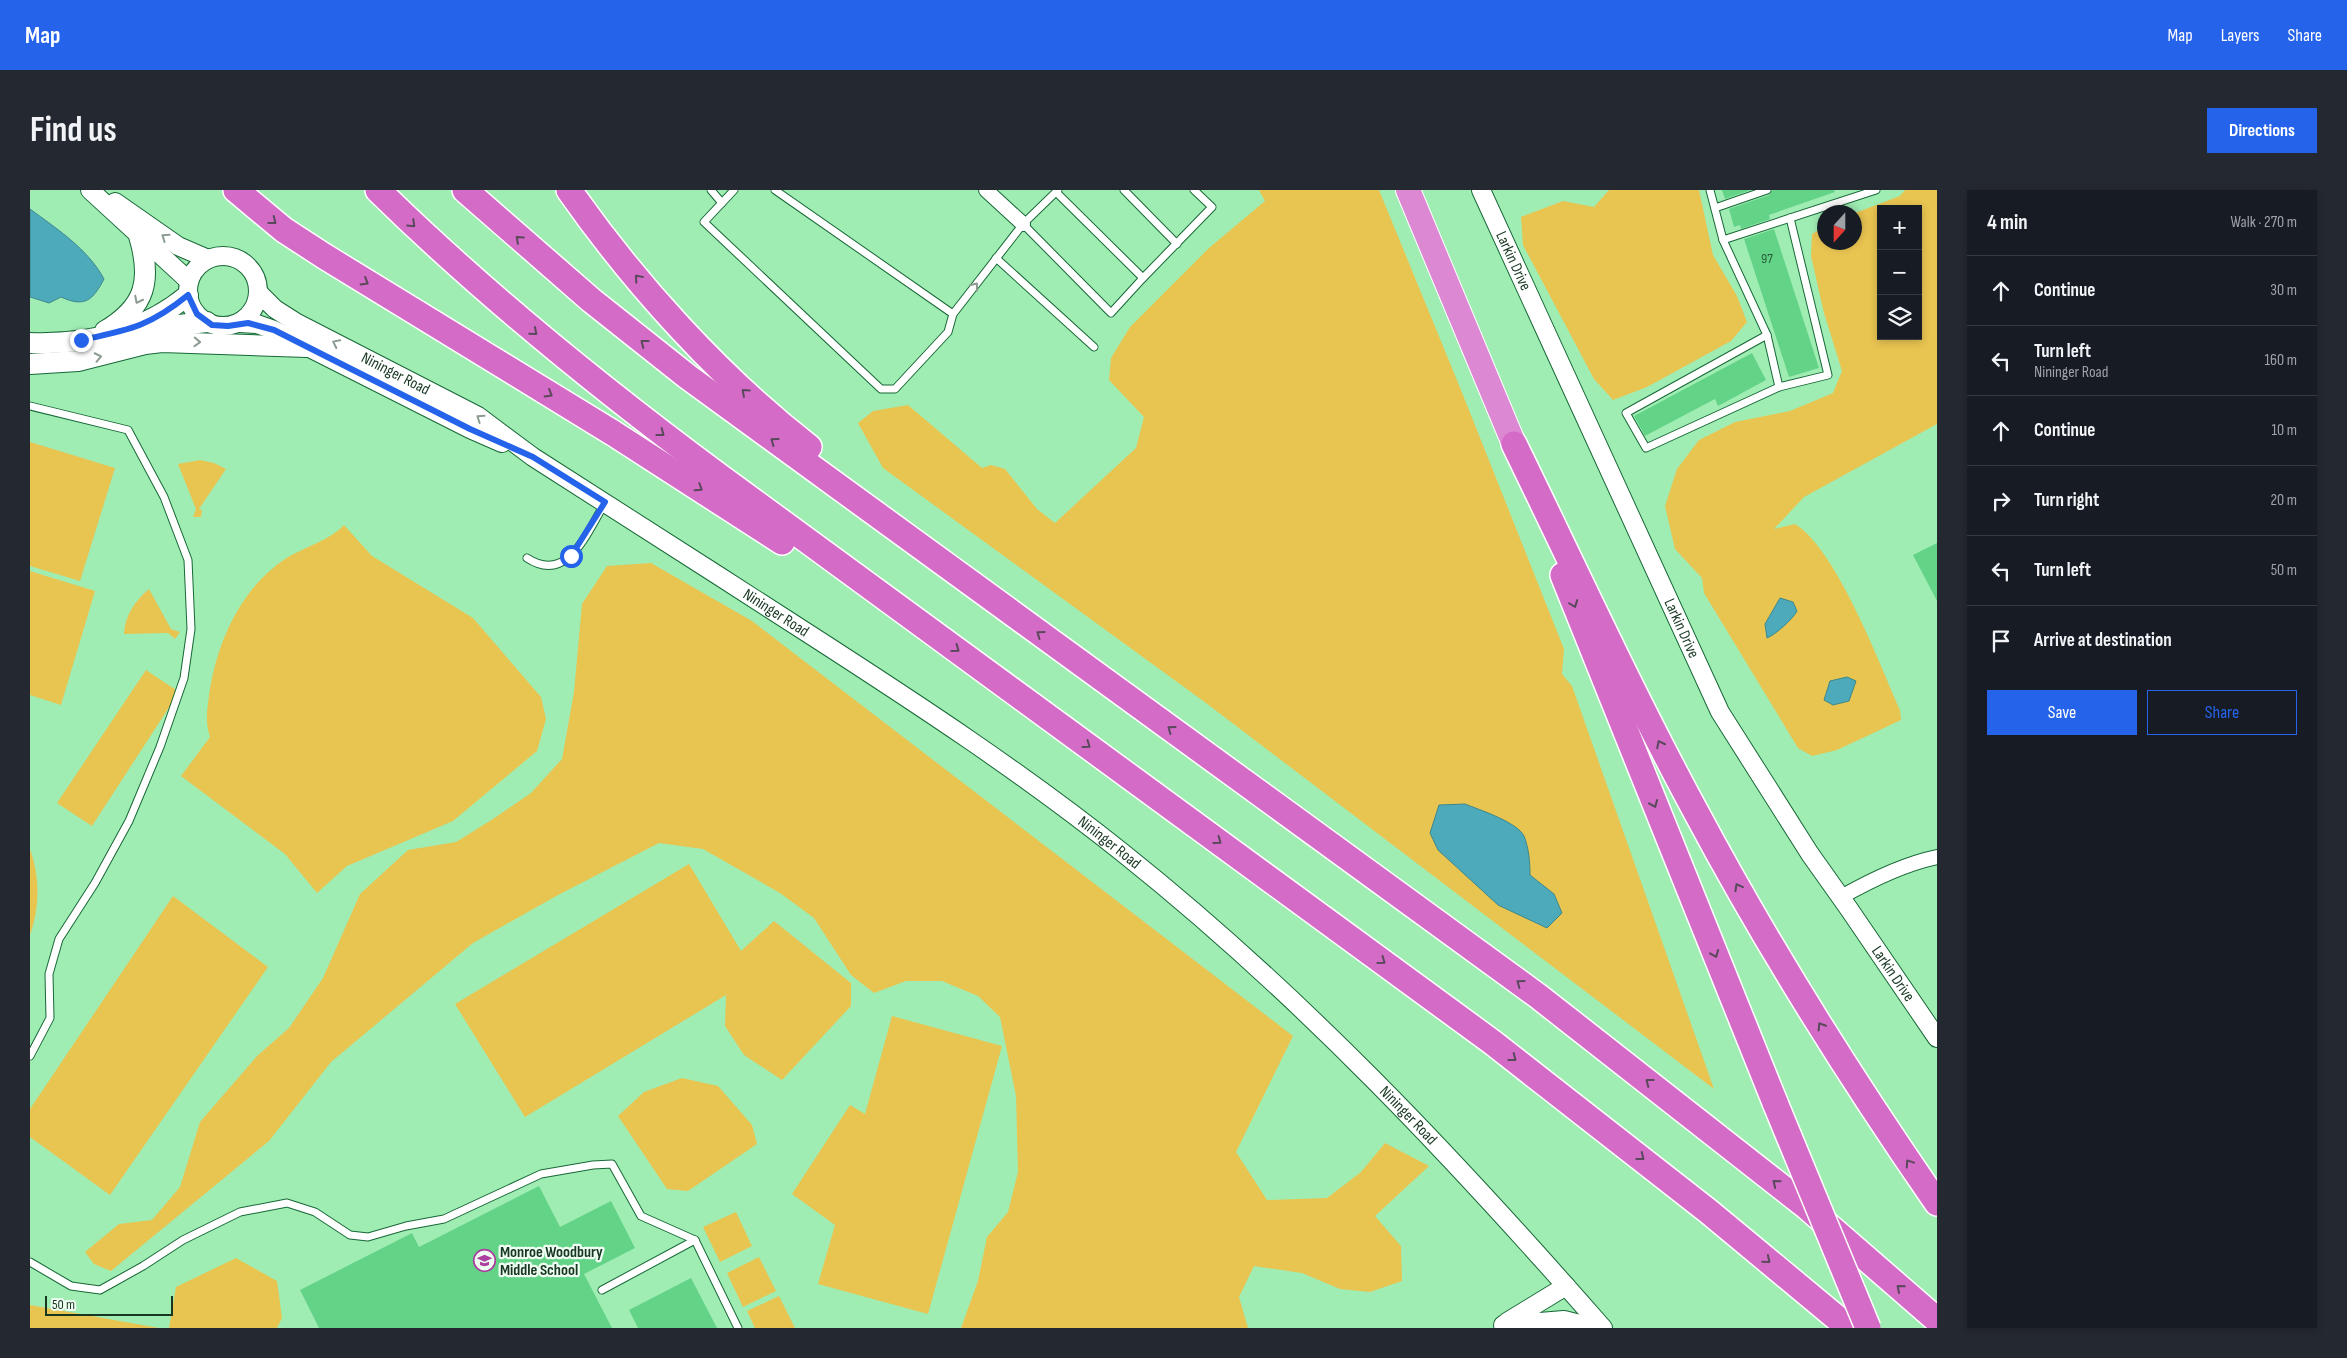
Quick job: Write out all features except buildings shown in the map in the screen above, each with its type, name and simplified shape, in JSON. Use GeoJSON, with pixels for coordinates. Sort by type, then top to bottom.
{"type":"FeatureCollection","features":[{"type":"Feature","properties":{"kind":"highway"},"geometry":{"type":"LineString","coordinates":[[236,190],[277,224],[324,256],[613,433],[816,565],[916,620]]}},
{"type":"Feature","properties":{"kind":"highway"},"geometry":{"type":"LineString","coordinates":[[378,190],[480,286],[606,391],[1528,1069],[1708,1211],[1848,1328]]}},
{"type":"Feature","properties":{"kind":"highway"},"geometry":{"type":"LineString","coordinates":[[465,190],[591,300],[688,377],[1472,947],[1613,1053],[1807,1208],[1937,1320]]}},
{"type":"Feature","properties":{"kind":"highway"},"geometry":{"type":"LineString","coordinates":[[569,190],[606,240],[642,283],[734,382],[802,441],[886,504],[1012,613]]}},
{"type":"Feature","properties":{"kind":"highway"},"geometry":{"type":"LineString","coordinates":[[1408,190],[1514,444],[1580,619],[1868,1328]]}},
{"type":"Feature","properties":{"kind":"highway"},"geometry":{"type":"LineString","coordinates":[[1514,444],[1696,813],[1744,898],[1811,1009],[1880,1119],[1937,1203]]}},
{"type":"Feature","properties":{"kind":"main road"},"geometry":{"type":"LineString","coordinates":[[96,337],[124,319],[140,298],[145,282],[146,267],[139,236]]}},
{"type":"Feature","properties":{"kind":"main road"},"geometry":{"type":"LineString","coordinates":[[30,342],[65,342],[124,332],[162,314],[188,288]]}},
{"type":"Feature","properties":{"kind":"main road"},"geometry":{"type":"LineString","coordinates":[[131,347],[178,325],[206,322]]}},
{"type":"Feature","properties":{"kind":"main road"},"geometry":{"type":"LineString","coordinates":[[30,364],[78,361],[145,344],[174,342],[307,346]]}},
{"type":"Feature","properties":{"kind":"street"},"geometry":{"type":"LineString","coordinates":[[90,190],[139,236],[165,257],[188,288],[192,308],[206,322],[220,326],[240,323],[251,312],[258,292],[256,277],[253,271],[240,260],[226,256],[208,259],[197,268],[188,288]]}},
{"type":"Feature","properties":{"kind":"street"},"geometry":{"type":"LineString","coordinates":[[97,190],[178,246],[208,259]]}},
{"type":"Feature","properties":{"kind":"street"},"geometry":{"type":"LineString","coordinates":[[986,190],[1022,224]]}},
{"type":"Feature","properties":{"kind":"street","name":"Larkin Drive"},"geometry":{"type":"LineString","coordinates":[[1481,190],[1720,712],[1810,854],[1937,1038]]}},
{"type":"Feature","properties":{"kind":"street","name":"Nininger Road"},"geometry":{"type":"LineString","coordinates":[[258,292],[288,319],[464,408],[533,457],[981,747],[1123,852],[1246,958],[1370,1074],[1449,1156],[1603,1328]]}},
{"type":"Feature","properties":{"kind":"street","name":"Nininger Road"},"geometry":{"type":"LineString","coordinates":[[240,323],[266,327],[470,429],[533,457]]}},
{"type":"Feature","properties":{"kind":"street"},"geometry":{"type":"LineString","coordinates":[[1841,897],[1869,881],[1918,861],[1937,857]]}},
{"type":"Feature","properties":{"kind":"street"},"geometry":{"type":"LineString","coordinates":[[1500,1326],[1566,1286]]}},
{"type":"Feature","properties":{"kind":"street"},"geometry":{"type":"LineString","coordinates":[[1500,1326],[1564,1320],[1596,1328]]}},
{"type":"Feature","properties":{"kind":"lane"},"geometry":{"type":"LineString","coordinates":[[710,190],[722,203]]}},
{"type":"Feature","properties":{"kind":"lane"},"geometry":{"type":"LineString","coordinates":[[734,190],[704,222],[881,389],[895,389],[948,332],[953,314],[1022,224],[1057,191],[1143,278]]}},
{"type":"Feature","properties":{"kind":"lane"},"geometry":{"type":"LineString","coordinates":[[774,190],[953,314]]}},
{"type":"Feature","properties":{"kind":"lane"},"geometry":{"type":"LineString","coordinates":[[1124,190],[1177,244]]}},
{"type":"Feature","properties":{"kind":"lane"},"geometry":{"type":"LineString","coordinates":[[1022,224],[1111,313],[1212,207],[1194,190]]}},
{"type":"Feature","properties":{"kind":"lane"},"geometry":{"type":"LineString","coordinates":[[1710,190],[1723,240],[1767,335],[1779,387]]}},
{"type":"Feature","properties":{"kind":"lane"},"geometry":{"type":"LineString","coordinates":[[1715,208],[1767,190]]}},
{"type":"Feature","properties":{"kind":"lane"},"geometry":{"type":"LineString","coordinates":[[1723,240],[1876,190]]}},
{"type":"Feature","properties":{"kind":"lane"},"geometry":{"type":"LineString","coordinates":[[1767,335],[1626,413],[1646,448],[1779,387],[1828,375],[1790,218]]}},
{"type":"Feature","properties":{"kind":"lane"},"geometry":{"type":"LineString","coordinates":[[996,258],[1094,347]]}},
{"type":"Feature","properties":{"kind":"lane"},"geometry":{"type":"LineString","coordinates":[[30,406],[128,430],[164,497],[188,560],[191,629],[184,678],[160,747],[132,813],[95,883],[60,939],[49,974],[50,1018],[30,1056]]}},
{"type":"Feature","properties":{"kind":"lane"},"geometry":{"type":"LineString","coordinates":[[527,558],[546,566],[553,566],[566,561],[575,551],[605,502]]}},
{"type":"Feature","properties":{"kind":"lane"},"geometry":{"type":"LineString","coordinates":[[30,1262],[70,1286],[100,1290],[143,1266],[183,1240],[240,1212],[287,1203],[315,1212],[350,1235],[368,1237],[406,1226],[444,1219],[540,1174],[593,1165],[612,1164],[641,1216],[695,1240],[738,1328]]}},
{"type":"Feature","properties":{"kind":"lane"},"geometry":{"type":"LineString","coordinates":[[602,1290],[695,1240]]}},
{"type":"Feature","properties":{"kind":"shaded area"},"geometry":{"type":"Polygon","coordinates":[[[1259,190],[1379,190],[1564,649],[1562,674],[1572,686],[1714,1089],[1206,703],[883,468],[858,423],[873,411],[908,405],[982,468],[991,465],[1005,469],[1037,509],[1055,523],[1136,448],[1144,417],[1109,380],[1111,358],[1130,327],[1209,248],[1265,201],[1259,190]]]}},
{"type":"Feature","properties":{"kind":"shaded area"},"geometry":{"type":"Polygon","coordinates":[[[1609,190],[1699,190],[1713,255],[1737,296],[1747,322],[1731,341],[1647,387],[1613,400],[1594,379],[1523,245],[1521,217],[1563,201],[1594,207],[1609,190]]]}},
{"type":"Feature","properties":{"kind":"shaded area"},"geometry":{"type":"Polygon","coordinates":[[[1905,190],[1937,190],[1937,424],[1804,497],[1774,529],[1795,524],[1811,538],[1826,557],[1869,637],[1900,710],[1901,720],[1837,750],[1812,756],[1798,748],[1704,593],[1702,578],[1675,549],[1665,506],[1677,469],[1699,440],[1735,422],[1790,411],[1833,393],[1842,371],[1824,313],[1811,256],[1812,234],[1817,231],[1817,250],[1862,250],[1862,210],[1900,196],[1905,190]]]}},
{"type":"Feature","properties":{"kind":"shaded area"},"geometry":{"type":"Polygon","coordinates":[[[30,442],[115,468],[80,581],[30,566],[30,442]]]}},
{"type":"Feature","properties":{"kind":"shaded area"},"geometry":{"type":"Polygon","coordinates":[[[200,460],[214,463],[226,469],[199,509],[202,510],[201,517],[193,517],[196,509],[178,464],[200,460]]]}},
{"type":"Feature","properties":{"kind":"shaded area"},"geometry":{"type":"Polygon","coordinates":[[[344,525],[372,556],[473,618],[541,697],[546,719],[537,751],[453,821],[347,866],[317,893],[285,854],[181,776],[210,737],[207,716],[212,676],[224,638],[243,602],[269,571],[285,559],[338,531],[344,525]]]}},
{"type":"Feature","properties":{"kind":"shaded area"},"geometry":{"type":"Polygon","coordinates":[[[651,563],[752,621],[1293,1036],[1236,1152],[1267,1200],[1327,1198],[1361,1172],[1385,1143],[1429,1166],[1375,1216],[1401,1246],[1402,1281],[1370,1292],[1340,1289],[1302,1273],[1254,1266],[1239,1297],[1248,1328],[961,1328],[978,1281],[987,1237],[1008,1212],[1018,1172],[1016,1096],[1000,1017],[978,996],[942,981],[906,981],[874,993],[851,975],[814,918],[780,893],[703,849],[659,843],[558,895],[473,943],[331,1062],[269,1141],[111,1271],[94,1264],[85,1252],[119,1224],[152,1220],[180,1187],[200,1122],[257,1056],[289,1028],[323,978],[360,894],[408,850],[456,842],[493,819],[531,793],[562,759],[574,692],[582,604],[607,566],[651,563]]]}},
{"type":"Feature","properties":{"kind":"shaded area"},"geometry":{"type":"Polygon","coordinates":[[[30,571],[95,591],[61,705],[30,695],[30,571]]]}},
{"type":"Feature","properties":{"kind":"shaded area"},"geometry":{"type":"Polygon","coordinates":[[[149,589],[171,629],[180,632],[175,639],[168,633],[124,634],[126,621],[132,609],[139,598],[149,589]]]}},
{"type":"Feature","properties":{"kind":"shaded area"},"geometry":{"type":"Polygon","coordinates":[[[146,670],[179,692],[92,826],[57,803],[146,670]]]}},
{"type":"Feature","properties":{"kind":"shaded area"},"geometry":{"type":"Polygon","coordinates":[[[30,849],[36,870],[38,892],[36,914],[30,935],[30,849]]]}},
{"type":"Feature","properties":{"kind":"shaded area"},"geometry":{"type":"Polygon","coordinates":[[[689,864],[741,951],[774,921],[851,983],[851,1006],[782,1080],[744,1055],[725,1026],[726,995],[525,1117],[455,1004],[689,864]]]}},
{"type":"Feature","properties":{"kind":"shaded area"},"geometry":{"type":"Polygon","coordinates":[[[173,896],[268,967],[110,1195],[30,1137],[30,1109],[173,896]]]}},
{"type":"Feature","properties":{"kind":"shaded area"},"geometry":{"type":"Polygon","coordinates":[[[892,1016],[1002,1046],[928,1314],[818,1284],[835,1225],[792,1194],[850,1105],[865,1114],[892,1016]]]}},
{"type":"Feature","properties":{"kind":"shaded area"},"geometry":{"type":"Polygon","coordinates":[[[682,1078],[718,1086],[752,1125],[757,1144],[688,1191],[667,1189],[618,1116],[644,1092],[682,1078]]]}},
{"type":"Feature","properties":{"kind":"shaded area"},"geometry":{"type":"Polygon","coordinates":[[[736,1212],[752,1246],[720,1262],[703,1227],[736,1212]]]}},
{"type":"Feature","properties":{"kind":"shaded area"},"geometry":{"type":"Polygon","coordinates":[[[759,1257],[776,1291],[743,1307],[727,1273],[759,1257]]]}},
{"type":"Feature","properties":{"kind":"shaded area"},"geometry":{"type":"Polygon","coordinates":[[[236,1258],[277,1281],[282,1318],[277,1328],[169,1328],[176,1287],[236,1258]]]}},
{"type":"Feature","properties":{"kind":"shaded area"},"geometry":{"type":"Polygon","coordinates":[[[779,1296],[795,1328],[755,1328],[747,1311],[779,1296]]]}},
{"type":"Feature","properties":{"kind":"shaded area"},"geometry":{"type":"Polygon","coordinates":[[[30,1305],[159,1328],[30,1328],[30,1305]]]}},
{"type":"Feature","properties":{"kind":"water"},"geometry":{"type":"Polygon","coordinates":[[[30,209],[71,240],[97,268],[104,279],[92,297],[82,302],[76,302],[61,297],[49,303],[30,297],[30,209]]]}},
{"type":"Feature","properties":{"kind":"water"},"geometry":{"type":"Polygon","coordinates":[[[1780,598],[1793,602],[1797,611],[1784,626],[1767,638],[1765,624],[1780,598]]]}},
{"type":"Feature","properties":{"kind":"water"},"geometry":{"type":"Polygon","coordinates":[[[1847,677],[1856,681],[1849,701],[1833,705],[1824,700],[1830,681],[1847,677]]]}},
{"type":"Feature","properties":{"kind":"water"},"geometry":{"type":"Polygon","coordinates":[[[1465,804],[1506,821],[1524,836],[1529,856],[1530,875],[1554,894],[1562,913],[1547,928],[1498,905],[1438,850],[1430,833],[1439,805],[1465,804]]]}},
{"type":"Feature","properties":{"kind":"place","name":"Monroe Woodbury Middle School"},"geometry":{"type":"Point","coordinates":[484,1261]}},
{"type":"Feature","properties":{"kind":"route"},"geometry":{"type":"LineString","coordinates":[[81,340],[134,329],[162,314],[188,295],[192,308],[206,322],[212,325],[228,326],[248,323],[274,330],[470,429],[533,457],[605,502],[571,556]]}}]}
